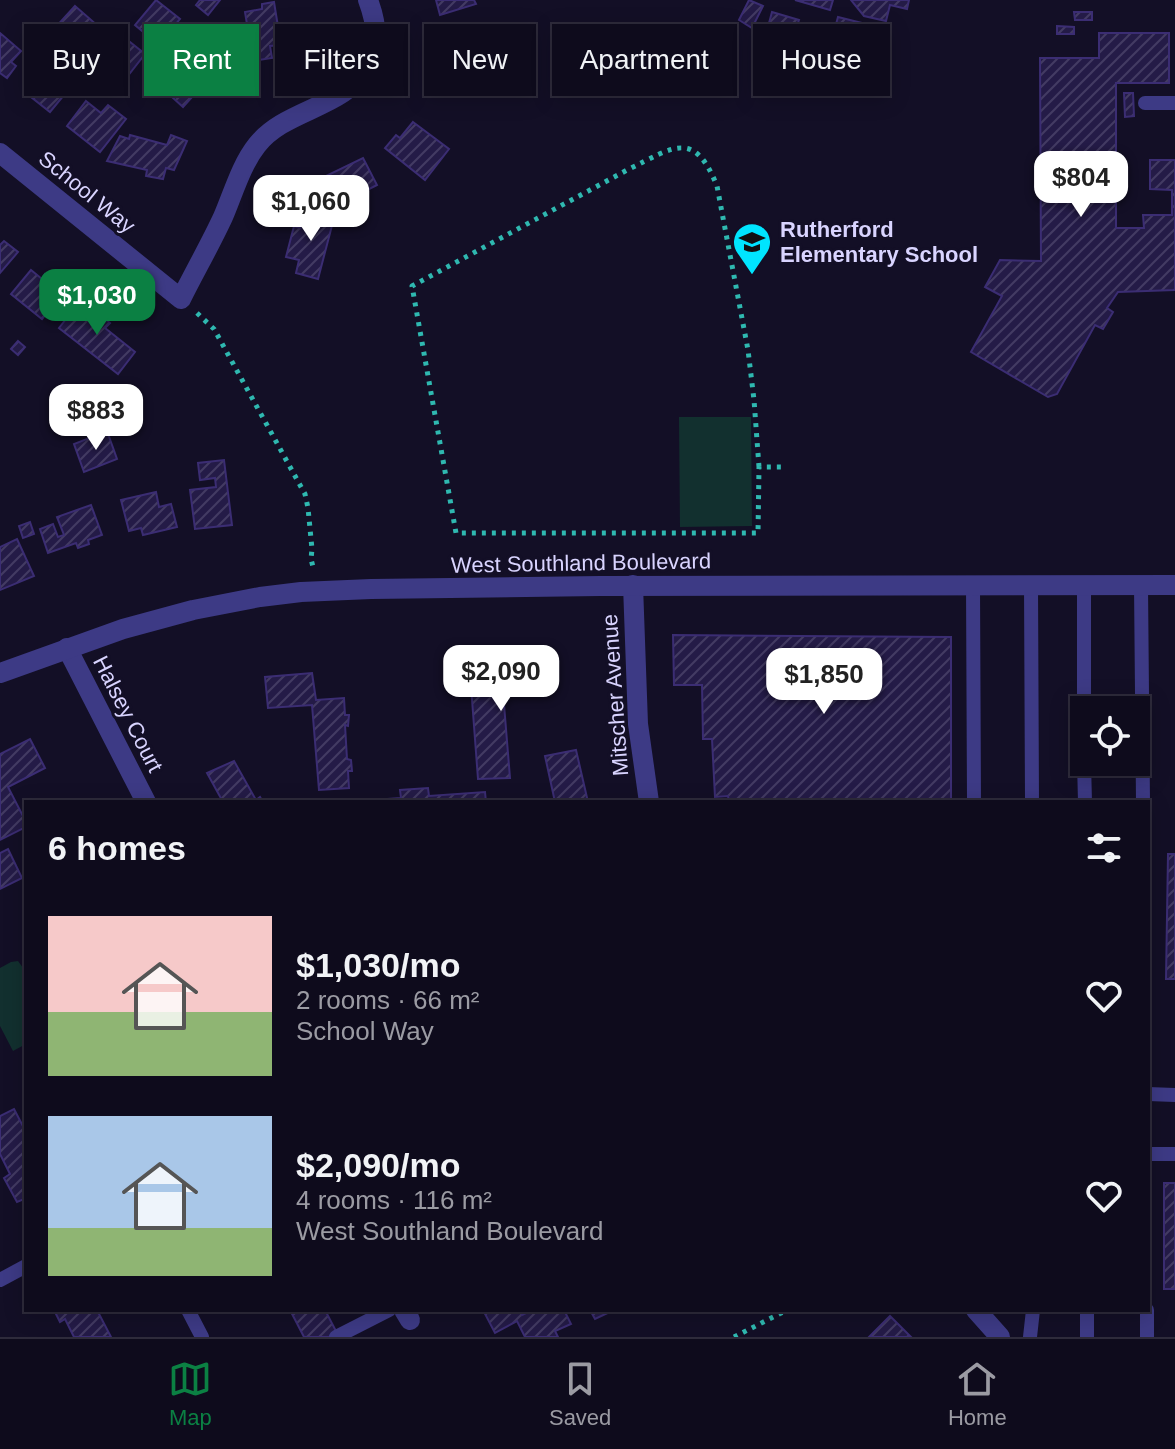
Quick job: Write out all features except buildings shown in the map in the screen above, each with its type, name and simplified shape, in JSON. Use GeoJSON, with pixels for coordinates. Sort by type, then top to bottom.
{"type":"FeatureCollection","features":[{"type":"Feature","properties":{"kind":"street"},"geometry":{"type":"LineString","coordinates":[[181,299],[254,148],[276,127],[340,95],[362,75],[371,61],[376,45],[375,20],[368,0]]}},
{"type":"Feature","properties":{"kind":"street","name":"School Way"},"geometry":{"type":"LineString","coordinates":[[0,153],[181,299]]}},
{"type":"Feature","properties":{"kind":"street","name":"West Southland Boulevard"},"geometry":{"type":"LineString","coordinates":[[0,673],[123,629],[193,610],[260,597],[319,591],[633,585],[1175,585]]}},
{"type":"Feature","properties":{"kind":"street","name":"Mitscher Avenue"},"geometry":{"type":"LineString","coordinates":[[633,585],[638,724],[649,800]]}},
{"type":"Feature","properties":{"kind":"street","name":"Halsey Court"},"geometry":{"type":"LineString","coordinates":[[67,648],[145,800]]}},
{"type":"Feature","properties":{"kind":"street"},"geometry":{"type":"LineString","coordinates":[[979,1312],[1000,1337]]}},
{"type":"Feature","properties":{"kind":"lane"},"geometry":{"type":"LineString","coordinates":[[1145,103],[1175,103]]}},
{"type":"Feature","properties":{"kind":"lane"},"geometry":{"type":"LineString","coordinates":[[973,585],[974,800]]}},
{"type":"Feature","properties":{"kind":"lane"},"geometry":{"type":"LineString","coordinates":[[1031,585],[1032,800]]}},
{"type":"Feature","properties":{"kind":"lane"},"geometry":{"type":"LineString","coordinates":[[1084,585],[1084,696]]}},
{"type":"Feature","properties":{"kind":"lane"},"geometry":{"type":"LineString","coordinates":[[1141,585],[1143,800]]}},
{"type":"Feature","properties":{"kind":"lane"},"geometry":{"type":"LineString","coordinates":[[1084,776],[1085,800]]}},
{"type":"Feature","properties":{"kind":"lane"},"geometry":{"type":"LineString","coordinates":[[1150,1094],[1175,1095]]}},
{"type":"Feature","properties":{"kind":"lane"},"geometry":{"type":"LineString","coordinates":[[1150,1154],[1175,1154]]}},
{"type":"Feature","properties":{"kind":"lane"},"geometry":{"type":"LineString","coordinates":[[0,1280],[24,1267]]}},
{"type":"Feature","properties":{"kind":"lane"},"geometry":{"type":"LineString","coordinates":[[189,1312],[202,1337]]}},
{"type":"Feature","properties":{"kind":"lane"},"geometry":{"type":"LineString","coordinates":[[336,1337],[385,1312]]}},
{"type":"Feature","properties":{"kind":"lane"},"geometry":{"type":"LineString","coordinates":[[1030,1337],[1033,1312]]}},
{"type":"Feature","properties":{"kind":"lane"},"geometry":{"type":"LineString","coordinates":[[1087,1312],[1087,1337]]}},
{"type":"Feature","properties":{"kind":"lane"},"geometry":{"type":"LineString","coordinates":[[1147,1312],[1147,1337]]}},
{"type":"Feature","properties":{"kind":"path"},"geometry":{"type":"LineString","coordinates":[[676,148],[690,148],[702,156],[717,186],[748,350],[759,467],[758,533],[456,533],[412,286],[640,163],[676,148]]}},
{"type":"Feature","properties":{"kind":"path"},"geometry":{"type":"LineString","coordinates":[[181,299],[214,329],[305,494],[311,559],[319,591]]}},
{"type":"Feature","properties":{"kind":"path"},"geometry":{"type":"LineString","coordinates":[[759,467],[786,467]]}},
{"type":"Feature","properties":{"kind":"path"},"geometry":{"type":"LineString","coordinates":[[734,1337],[783,1312]]}},
{"type":"Feature","properties":{"kind":"green space"},"geometry":{"type":"Polygon","coordinates":[[[679,417],[751,417],[752,526],[680,527],[679,417]]]}},
{"type":"Feature","properties":{"kind":"green space"},"geometry":{"type":"Polygon","coordinates":[[[18,961],[24,969],[24,1045],[13,1051],[0,1026],[0,968],[18,961]]]}},
{"type":"Feature","properties":{"kind":"place","name":"Rutherford Elementary School"},"geometry":{"type":"Point","coordinates":[752,276]}}]}
